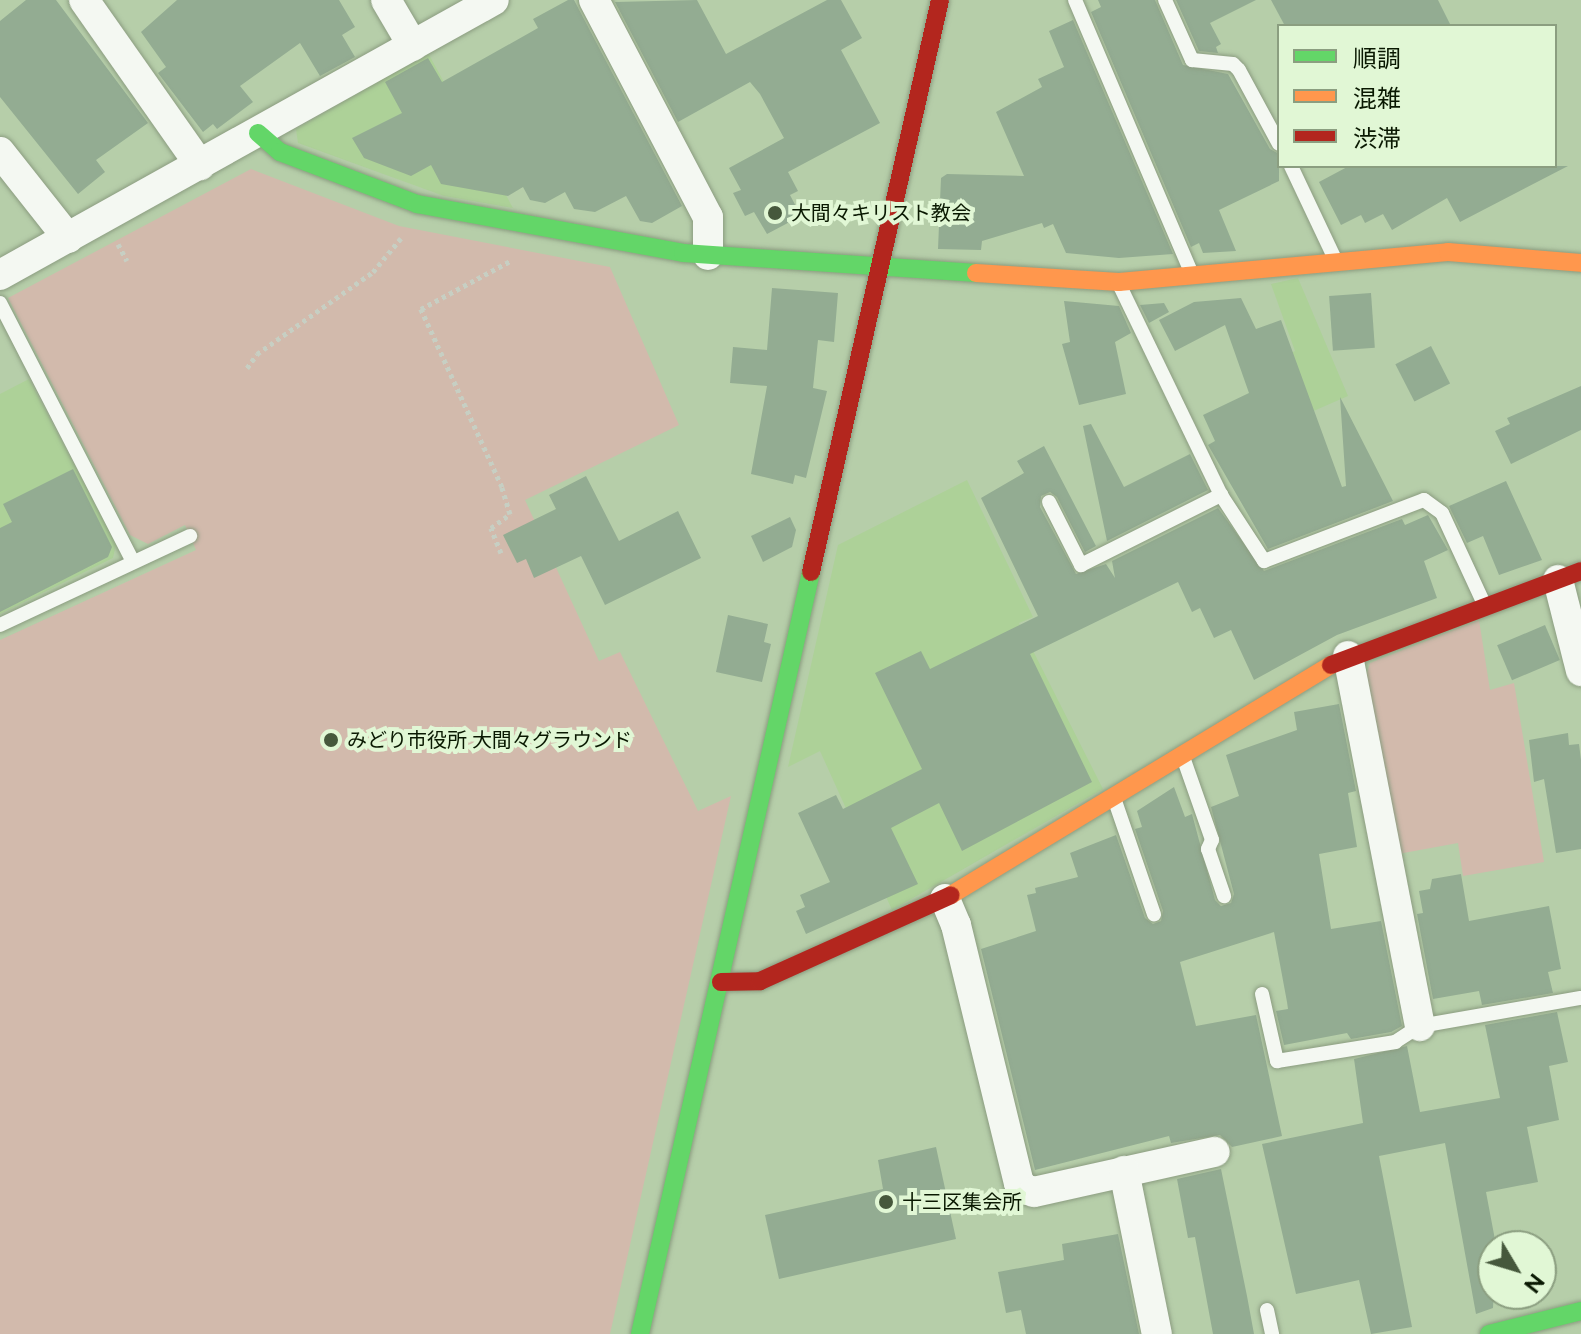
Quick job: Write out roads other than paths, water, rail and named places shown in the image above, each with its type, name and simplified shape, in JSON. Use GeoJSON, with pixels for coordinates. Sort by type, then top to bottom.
{"type":"FeatureCollection","features":[{"type":"Feature","properties":{"kind":"street"},"geometry":{"type":"LineString","coordinates":[[84,0],[200,165]]}},
{"type":"Feature","properties":{"kind":"street"},"geometry":{"type":"LineString","coordinates":[[386,0],[413,46]]}},
{"type":"Feature","properties":{"kind":"street"},"geometry":{"type":"LineString","coordinates":[[0,275],[494,0]]}},
{"type":"Feature","properties":{"kind":"street"},"geometry":{"type":"LineString","coordinates":[[594,0],[708,217],[708,255]]}},
{"type":"Feature","properties":{"kind":"street"},"geometry":{"type":"LineString","coordinates":[[640,1334],[940,0]]}},
{"type":"Feature","properties":{"kind":"street"},"geometry":{"type":"LineString","coordinates":[[258,133],[280,152],[417,204],[708,255],[879,270],[1119,282],[1193,279],[1336,262],[1479,252],[1581,263]]}},
{"type":"Feature","properties":{"kind":"street"},"geometry":{"type":"LineString","coordinates":[[0,152],[68,238]]}},
{"type":"Feature","properties":{"kind":"street"},"geometry":{"type":"LineString","coordinates":[[721,982],[760,981],[945,899],[1004,868],[1112,796],[1281,691],[1348,656],[1570,575],[1581,671]]}},
{"type":"Feature","properties":{"kind":"street"},"geometry":{"type":"LineString","coordinates":[[1348,656],[1420,1026]]}},
{"type":"Feature","properties":{"kind":"street"},"geometry":{"type":"LineString","coordinates":[[945,899],[956,925],[1019,1183],[1034,1192],[1215,1152]]}},
{"type":"Feature","properties":{"kind":"street"},"geometry":{"type":"LineString","coordinates":[[1124,1171],[1157,1334]]}},
{"type":"Feature","properties":{"kind":"street"},"geometry":{"type":"LineString","coordinates":[[1489,1334],[1581,1311]]}},
{"type":"Feature","properties":{"kind":"lane"},"geometry":{"type":"LineString","coordinates":[[1075,0],[1193,279]]}},
{"type":"Feature","properties":{"kind":"lane"},"geometry":{"type":"LineString","coordinates":[[1165,0],[1192,60],[1233,64],[1277,140]]}},
{"type":"Feature","properties":{"kind":"lane"},"geometry":{"type":"LineString","coordinates":[[1292,168],[1336,262]]}},
{"type":"Feature","properties":{"kind":"lane"},"geometry":{"type":"LineString","coordinates":[[1119,282],[1221,495],[1257,554],[1270,562],[1424,500],[1435,504],[1485,606]]}},
{"type":"Feature","properties":{"kind":"lane"},"geometry":{"type":"LineString","coordinates":[[0,303],[133,562]]}},
{"type":"Feature","properties":{"kind":"lane"},"geometry":{"type":"LineString","coordinates":[[1049,502],[1081,565],[1221,495]]}},
{"type":"Feature","properties":{"kind":"lane"},"geometry":{"type":"LineString","coordinates":[[0,625],[190,536]]}},
{"type":"Feature","properties":{"kind":"lane"},"geometry":{"type":"LineString","coordinates":[[1182,755],[1212,840],[1208,849],[1224,896]]}},
{"type":"Feature","properties":{"kind":"lane"},"geometry":{"type":"LineString","coordinates":[[1112,796],[1154,914]]}},
{"type":"Feature","properties":{"kind":"lane"},"geometry":{"type":"LineString","coordinates":[[1262,994],[1277,1061],[1395,1042],[1420,1026],[1581,998]]}},
{"type":"Feature","properties":{"kind":"lane"},"geometry":{"type":"LineString","coordinates":[[1267,1310],[1272,1334]]}},
{"type":"Feature","properties":{"kind":"place","name":"大間々キリスト教会"},"geometry":{"type":"Point","coordinates":[775,213]}},
{"type":"Feature","properties":{"kind":"place","name":"みどり市役所 大間々グラウンド"},"geometry":{"type":"Point","coordinates":[331,740]}},
{"type":"Feature","properties":{"kind":"place","name":"十三区集会所"},"geometry":{"type":"Point","coordinates":[886,1202]}}]}
